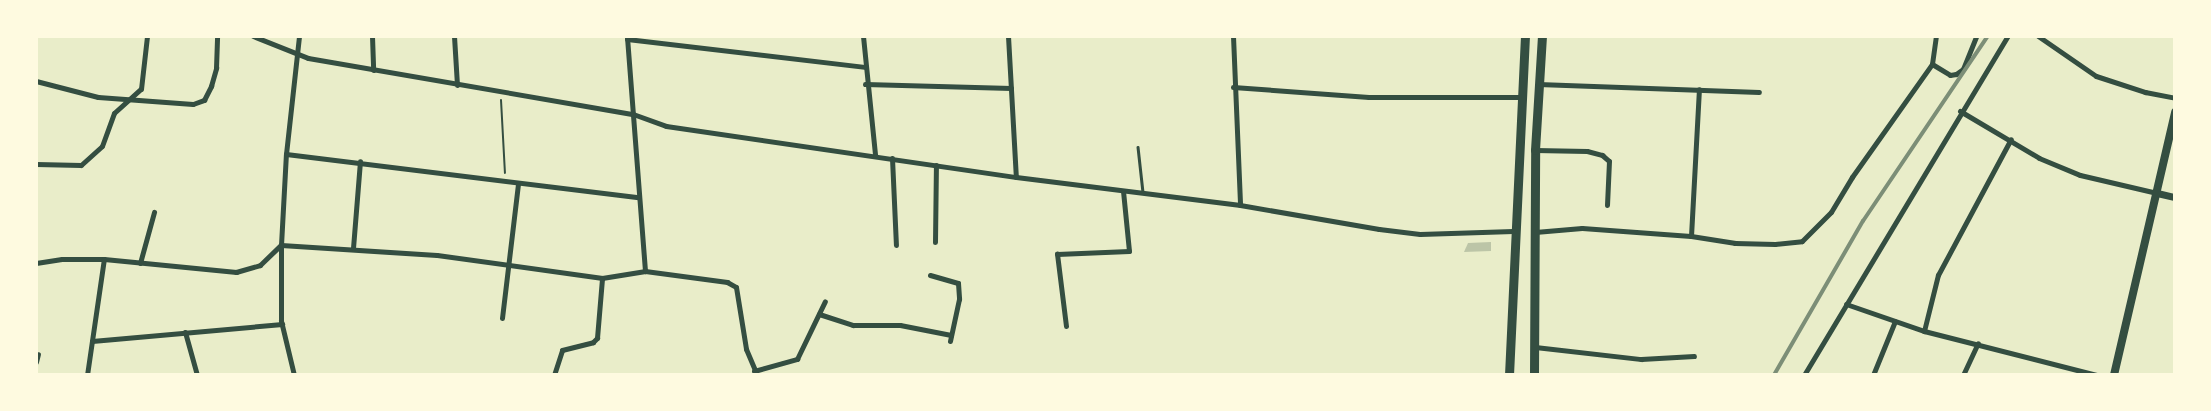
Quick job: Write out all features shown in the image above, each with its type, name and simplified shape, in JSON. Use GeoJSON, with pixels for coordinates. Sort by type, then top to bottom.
{"type":"FeatureCollection","features":[{"type":"Feature","properties":{"kind":"highway"},"geometry":{"type":"LineString","coordinates":[[1509,373],[1513,231],[1525,37],[1542,36],[1535,150],[1536,347],[1534,373]]}},
{"type":"Feature","properties":{"kind":"main road"},"geometry":{"type":"LineString","coordinates":[[2114,375],[2175,112]]}},
{"type":"Feature","properties":{"kind":"street"},"geometry":{"type":"LineString","coordinates":[[36,164],[81,165],[102,146],[114,113],[141,89],[147,36]]}},
{"type":"Feature","properties":{"kind":"street"},"geometry":{"type":"LineString","coordinates":[[36,81],[129,101],[193,104],[204,100],[216,68],[217,36]]}},
{"type":"Feature","properties":{"kind":"street"},"geometry":{"type":"LineString","coordinates":[[253,36],[297,54],[456,85],[633,114],[666,126],[1016,177],[1240,205],[1420,234],[1513,231]]}},
{"type":"Feature","properties":{"kind":"street"},"geometry":{"type":"LineString","coordinates":[[294,375],[282,324],[281,245],[286,154],[299,36]]}},
{"type":"Feature","properties":{"kind":"street"},"geometry":{"type":"LineString","coordinates":[[372,36],[373,70]]}},
{"type":"Feature","properties":{"kind":"street"},"geometry":{"type":"LineString","coordinates":[[454,36],[456,85]]}},
{"type":"Feature","properties":{"kind":"street"},"geometry":{"type":"LineString","coordinates":[[862,36],[875,155]]}},
{"type":"Feature","properties":{"kind":"street"},"geometry":{"type":"LineString","coordinates":[[1008,36],[1016,177]]}},
{"type":"Feature","properties":{"kind":"street"},"geometry":{"type":"LineString","coordinates":[[1233,36],[1233,87],[1240,205]]}},
{"type":"Feature","properties":{"kind":"street"},"geometry":{"type":"LineString","coordinates":[[1535,232],[1582,228],[1691,236],[1745,243],[1802,241],[1832,212],[1852,177],[1932,64],[1936,36]]}},
{"type":"Feature","properties":{"kind":"street"},"geometry":{"type":"LineString","coordinates":[[1932,64],[1950,75],[1956,74],[1962,69],[1976,36]]}},
{"type":"Feature","properties":{"kind":"street"},"geometry":{"type":"LineString","coordinates":[[1804,375],[1960,111],[2008,36]]}},
{"type":"Feature","properties":{"kind":"street"},"geometry":{"type":"LineString","coordinates":[[2038,36],[2096,76],[2145,92],[2175,98]]}},
{"type":"Feature","properties":{"kind":"street"},"geometry":{"type":"LineString","coordinates":[[645,271],[627,38],[864,67]]}},
{"type":"Feature","properties":{"kind":"street"},"geometry":{"type":"LineString","coordinates":[[866,84],[1011,88]]}},
{"type":"Feature","properties":{"kind":"street"},"geometry":{"type":"LineString","coordinates":[[1538,84],[1759,92]]}},
{"type":"Feature","properties":{"kind":"street"},"geometry":{"type":"LineString","coordinates":[[1233,87],[1370,97],[1521,97]]}},
{"type":"Feature","properties":{"kind":"street"},"geometry":{"type":"LineString","coordinates":[[1691,236],[1699,89]]}},
{"type":"Feature","properties":{"kind":"street"},"geometry":{"type":"LineString","coordinates":[[1960,111],[2039,158],[2080,175],[2175,197]]}},
{"type":"Feature","properties":{"kind":"street"},"geometry":{"type":"LineString","coordinates":[[1924,331],[1938,275],[2011,140]]}},
{"type":"Feature","properties":{"kind":"street"},"geometry":{"type":"LineString","coordinates":[[1535,150],[1587,151],[1602,155],[1609,161],[1607,205]]}},
{"type":"Feature","properties":{"kind":"street"},"geometry":{"type":"LineString","coordinates":[[286,154],[360,161],[518,184],[638,197]]}},
{"type":"Feature","properties":{"kind":"street"},"geometry":{"type":"LineString","coordinates":[[892,158],[896,245]]}},
{"type":"Feature","properties":{"kind":"street"},"geometry":{"type":"LineString","coordinates":[[353,248],[360,161]]}},
{"type":"Feature","properties":{"kind":"street"},"geometry":{"type":"LineString","coordinates":[[935,242],[936,165]]}},
{"type":"Feature","properties":{"kind":"street"},"geometry":{"type":"LineString","coordinates":[[502,318],[518,184]]}},
{"type":"Feature","properties":{"kind":"street"},"geometry":{"type":"LineString","coordinates":[[1066,326],[1057,254],[1129,250],[1123,191]]}},
{"type":"Feature","properties":{"kind":"street"},"geometry":{"type":"LineString","coordinates":[[140,262],[154,212]]}},
{"type":"Feature","properties":{"kind":"street"},"geometry":{"type":"LineString","coordinates":[[36,263],[62,259],[104,259],[236,272],[260,265],[281,245],[353,248],[602,278],[645,271],[715,279],[736,287],[746,349],[756,373],[795,361],[801,355],[825,301]]}},
{"type":"Feature","properties":{"kind":"street"},"geometry":{"type":"LineString","coordinates":[[87,375],[104,259]]}},
{"type":"Feature","properties":{"kind":"street"},"geometry":{"type":"LineString","coordinates":[[819,314],[853,324],[900,324],[950,338],[959,300],[958,283],[930,275]]}},
{"type":"Feature","properties":{"kind":"street"},"geometry":{"type":"LineString","coordinates":[[554,375],[562,350],[593,342],[597,338],[602,278]]}},
{"type":"Feature","properties":{"kind":"street"},"geometry":{"type":"LineString","coordinates":[[1846,304],[1924,331],[1978,343],[2096,375]]}},
{"type":"Feature","properties":{"kind":"street"},"geometry":{"type":"LineString","coordinates":[[1873,375],[1895,321]]}},
{"type":"Feature","properties":{"kind":"street"},"geometry":{"type":"LineString","coordinates":[[92,341],[282,324]]}},
{"type":"Feature","properties":{"kind":"street"},"geometry":{"type":"LineString","coordinates":[[185,332],[197,375]]}},
{"type":"Feature","properties":{"kind":"street"},"geometry":{"type":"LineString","coordinates":[[1963,375],[1978,343]]}},
{"type":"Feature","properties":{"kind":"street"},"geometry":{"type":"LineString","coordinates":[[1536,347],[1641,359],[1694,356]]}},
{"type":"Feature","properties":{"kind":"street"},"geometry":{"type":"LineString","coordinates":[[36,362],[38,354]]}},
{"type":"Feature","properties":{"kind":"lane"},"geometry":{"type":"LineString","coordinates":[[1138,147],[1143,193]]}},
{"type":"Feature","properties":{"kind":"path"},"geometry":{"type":"LineString","coordinates":[[501,91],[506,182]]}},
{"type":"Feature","properties":{"kind":"building"},"geometry":{"type":"Polygon","coordinates":[[[1491,242],[1491,251],[1464,252],[1468,243],[1491,242]]]}},
{"type":"Feature","properties":{"kind":"railway"},"geometry":{"type":"LineString","coordinates":[[1774,375],[1863,221],[1988,36]]}}]}
